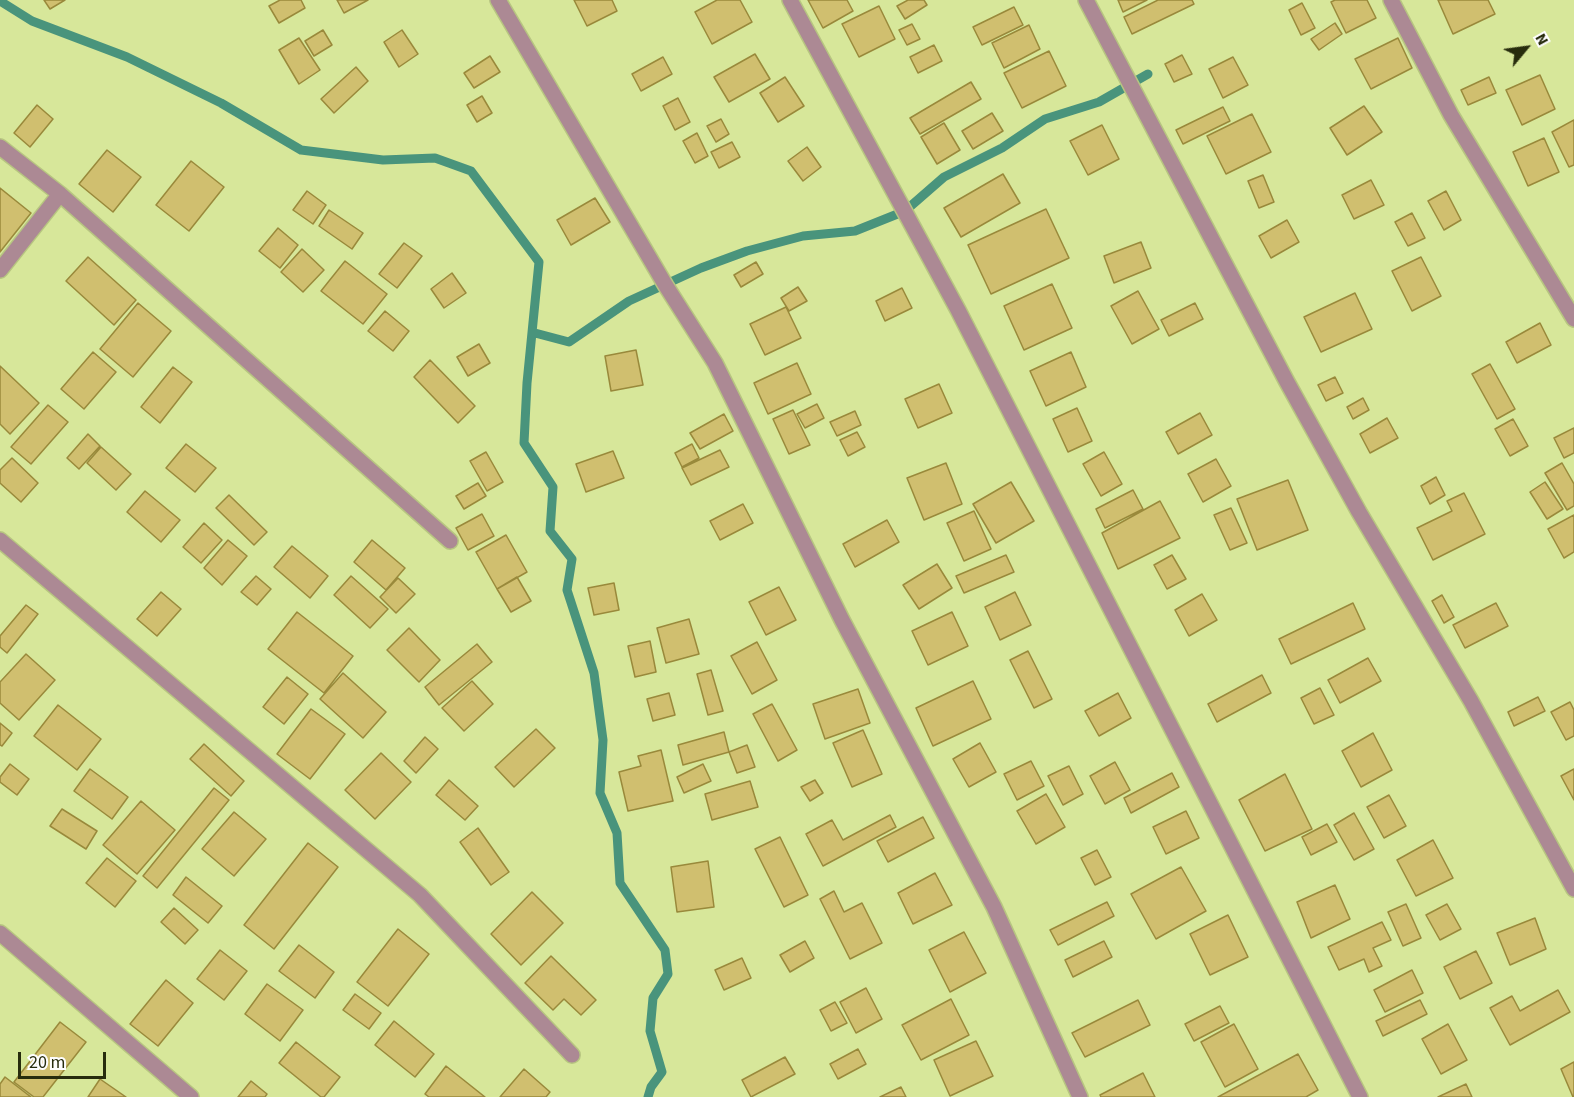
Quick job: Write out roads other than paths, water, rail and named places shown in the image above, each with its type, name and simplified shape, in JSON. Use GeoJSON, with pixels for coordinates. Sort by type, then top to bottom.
{"type":"FeatureCollection","features":[{"type":"Feature","properties":{"kind":"street"},"geometry":{"type":"LineString","coordinates":[[498,0],[666,286],[715,363],[842,620],[994,907],[1080,1097]]}},
{"type":"Feature","properties":{"kind":"street"},"geometry":{"type":"LineString","coordinates":[[790,0],[958,310],[1360,1097]]}},
{"type":"Feature","properties":{"kind":"street"},"geometry":{"type":"LineString","coordinates":[[1086,0],[1298,402],[1359,512],[1471,701],[1574,889]]}},
{"type":"Feature","properties":{"kind":"street"},"geometry":{"type":"LineString","coordinates":[[1391,0],[1451,115],[1574,319]]}},
{"type":"Feature","properties":{"kind":"street"},"geometry":{"type":"LineString","coordinates":[[0,147],[60,194],[450,541]]}},
{"type":"Feature","properties":{"kind":"street"},"geometry":{"type":"LineString","coordinates":[[0,270],[60,194]]}},
{"type":"Feature","properties":{"kind":"street"},"geometry":{"type":"LineString","coordinates":[[0,540],[420,895],[572,1055]]}},
{"type":"Feature","properties":{"kind":"street"},"geometry":{"type":"LineString","coordinates":[[0,933],[191,1097]]}},
{"type":"Feature","properties":{"kind":"waterway"},"geometry":{"type":"LineString","coordinates":[[0,1],[32,21],[127,57],[221,103],[301,150],[383,160],[435,158],[471,171],[539,262],[527,383],[524,443],[553,487],[550,531],[572,559],[567,590],[594,673],[603,740],[600,793],[617,833],[620,883],[665,950],[668,974],[653,998],[650,1031],[662,1072],[651,1087],[648,1097]]}},
{"type":"Feature","properties":{"kind":"waterway"},"geometry":{"type":"LineString","coordinates":[[535,333],[569,342],[629,301],[701,268],[747,251],[803,236],[855,231],[905,211],[944,177],[1002,148],[1045,119],[1099,102],[1148,74]]}}]}
